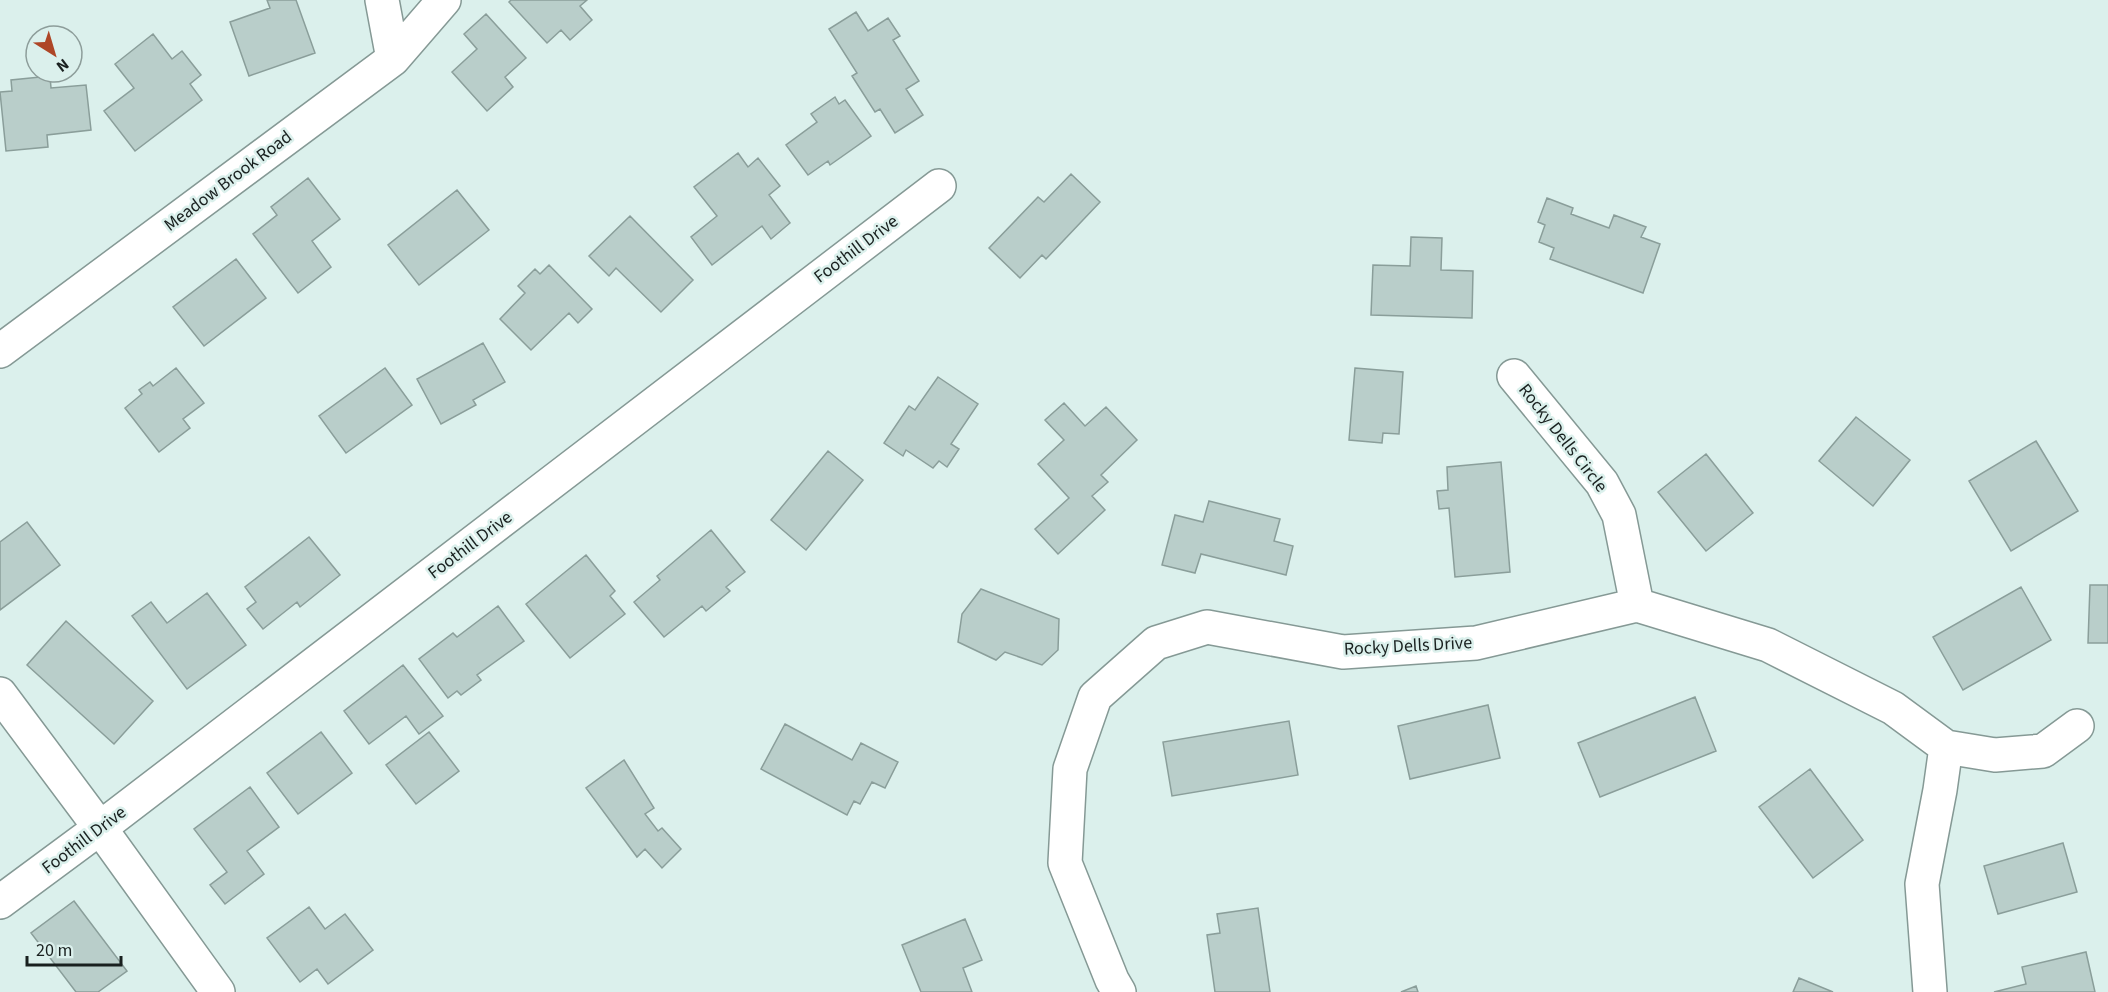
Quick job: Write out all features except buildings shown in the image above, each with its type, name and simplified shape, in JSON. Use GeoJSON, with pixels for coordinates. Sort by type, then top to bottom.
{"type":"FeatureCollection","features":[{"type":"Feature","properties":{"kind":"street"},"geometry":{"type":"LineString","coordinates":[[382,0],[393,59]]}},
{"type":"Feature","properties":{"kind":"street","name":"Meadow Brook Road"},"geometry":{"type":"LineString","coordinates":[[0,351],[393,59],[444,0]]}},
{"type":"Feature","properties":{"kind":"street","name":"Foothill Drive"},"geometry":{"type":"LineString","coordinates":[[0,902],[939,186]]}},
{"type":"Feature","properties":{"kind":"street","name":"Rocky Dells Circle"},"geometry":{"type":"LineString","coordinates":[[1514,376],[1602,483],[1619,515],[1637,606]]}},
{"type":"Feature","properties":{"kind":"street","name":"Rocky Dells Drive"},"geometry":{"type":"LineString","coordinates":[[1119,992],[1065,864],[1070,769],[1095,697],[1156,643],[1207,627],[1343,652],[1476,643],[1637,606],[1768,645],[1893,708],[1946,747]]}},
{"type":"Feature","properties":{"kind":"street"},"geometry":{"type":"LineString","coordinates":[[0,694],[218,992]]}},
{"type":"Feature","properties":{"kind":"street"},"geometry":{"type":"LineString","coordinates":[[1930,992],[1922,884],[1946,747],[1995,755],[2043,751],[2077,726]]}}]}
